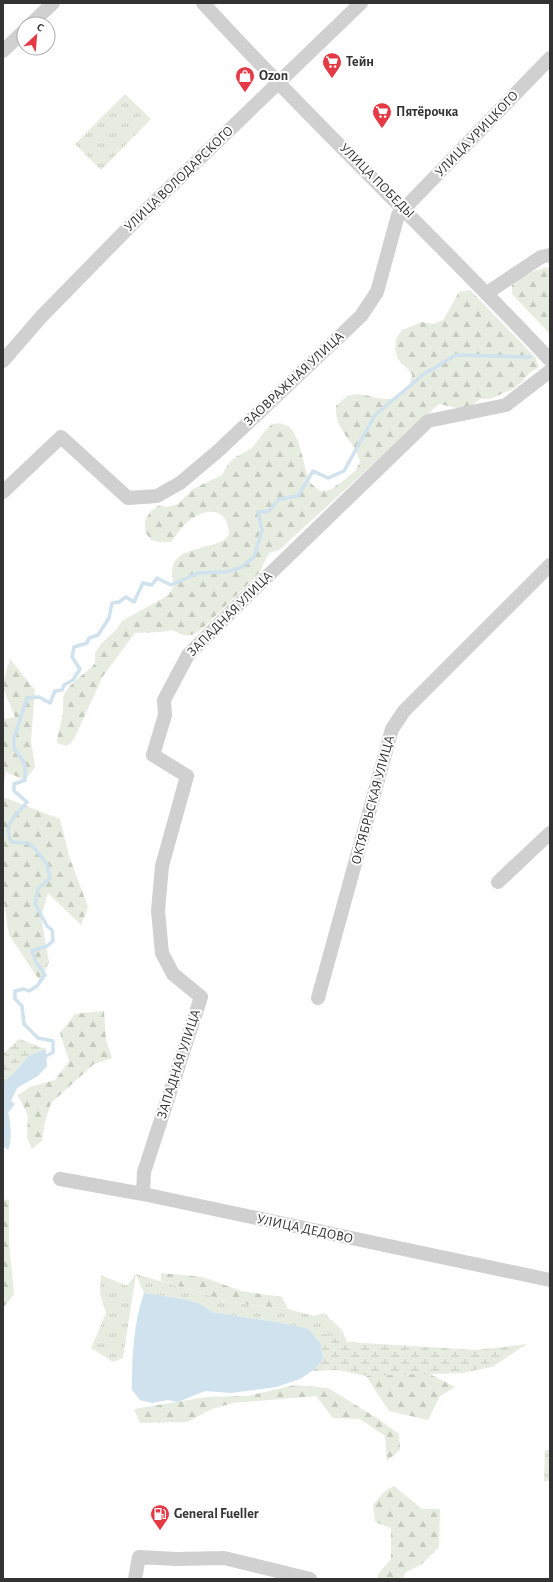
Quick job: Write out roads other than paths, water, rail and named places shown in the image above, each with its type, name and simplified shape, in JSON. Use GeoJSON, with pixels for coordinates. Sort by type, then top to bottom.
{"type":"FeatureCollection","features":[{"type":"Feature","properties":{"kind":"street"},"geometry":{"type":"LineString","coordinates":[[39,16],[53,3]]}},
{"type":"Feature","properties":{"kind":"street","name":"УЛИЦА ПОБЕДЫ"},"geometry":{"type":"LineString","coordinates":[[203,3],[279,83],[487,293],[550,360]]}},
{"type":"Feature","properties":{"kind":"street","name":"УЛИЦА ВОЛОДАРСКОГО"},"geometry":{"type":"LineString","coordinates":[[3,361],[41,317],[96,260],[361,3]]}},
{"type":"Feature","properties":{"kind":"street"},"geometry":{"type":"LineString","coordinates":[[3,51],[16,39]]}},
{"type":"Feature","properties":{"kind":"street","name":"УЛИЦА УРИЦКОГО"},"geometry":{"type":"LineString","coordinates":[[404,209],[550,58]]}},
{"type":"Feature","properties":{"kind":"street","name":"ЗАОВРАЖНАЯ УЛИЦА"},"geometry":{"type":"LineString","coordinates":[[3,492],[61,437],[128,498],[157,496],[180,483],[218,451],[361,316],[377,292],[398,215],[404,209]]}},
{"type":"Feature","properties":{"kind":"street"},"geometry":{"type":"LineString","coordinates":[[487,293],[541,257],[550,255]]}},
{"type":"Feature","properties":{"kind":"street","name":"ЗАПАДНАЯ УЛИЦА"},"geometry":{"type":"LineString","coordinates":[[143,1194],[144,1172],[201,998],[174,974],[162,953],[158,911],[162,866],[187,776],[153,754],[166,715],[164,700],[188,655],[428,421],[506,405],[550,371]]}},
{"type":"Feature","properties":{"kind":"street","name":"ОКТЯБРЬСКАЯ УЛИЦА"},"geometry":{"type":"LineString","coordinates":[[318,998],[392,729],[404,712],[550,565]]}},
{"type":"Feature","properties":{"kind":"street"},"geometry":{"type":"LineString","coordinates":[[498,882],[550,833]]}},
{"type":"Feature","properties":{"kind":"street","name":"УЛИЦА ДЕДОВО"},"geometry":{"type":"LineString","coordinates":[[60,1179],[143,1194],[550,1280]]}},
{"type":"Feature","properties":{"kind":"street"},"geometry":{"type":"LineString","coordinates":[[135,1579],[139,1556],[176,1559],[224,1558],[310,1579]]}},
{"type":"Feature","properties":{"kind":"water"},"geometry":{"type":"Polygon","coordinates":[[[46,1049],[47,1066],[38,1076],[17,1088],[11,1101],[15,1104],[8,1113],[11,1132],[8,1150],[3,1146],[3,1085],[28,1056],[46,1049]]]}},
{"type":"Feature","properties":{"kind":"water"},"geometry":{"type":"Polygon","coordinates":[[[144,1293],[199,1303],[212,1312],[282,1323],[309,1329],[321,1344],[323,1360],[312,1371],[300,1379],[276,1387],[231,1393],[205,1391],[178,1402],[168,1400],[152,1403],[140,1400],[132,1390],[132,1365],[137,1317],[144,1293]]]}},
{"type":"Feature","properties":{"kind":"waterway"},"geometry":{"type":"LineString","coordinates":[[43,1058],[53,1052],[53,1041],[38,1038],[24,1024],[22,1006],[15,999],[15,991],[24,989],[29,991],[37,986],[45,975],[36,962],[32,951],[47,946],[53,941],[52,930],[47,926],[35,904],[38,889],[50,878],[47,864],[36,850],[28,843],[11,842],[8,830],[12,820],[27,802],[14,791],[14,784],[25,780],[25,764],[14,748],[14,738],[27,698],[39,697],[50,703],[55,691],[62,690],[64,685],[73,680],[80,669],[72,657],[74,647],[87,643],[89,638],[98,635],[109,618],[112,603],[119,602],[126,597],[134,602],[143,583],[152,585],[157,578],[171,585],[198,573],[226,572],[240,568],[254,557],[262,530],[258,512],[269,511],[279,499],[298,496],[313,471],[328,478],[344,471],[375,415],[424,374],[456,355],[530,357]]}},
{"type":"Feature","properties":{"kind":"place","name":"Тейн"},"geometry":{"type":"Point","coordinates":[332,79]}},
{"type":"Feature","properties":{"kind":"place","name":"Ozon"},"geometry":{"type":"Point","coordinates":[245,93]}},
{"type":"Feature","properties":{"kind":"place","name":"Пятёрочка"},"geometry":{"type":"Point","coordinates":[382,129]}},
{"type":"Feature","properties":{"kind":"place","name":"General Fueller"},"geometry":{"type":"Point","coordinates":[160,1531]}}]}
